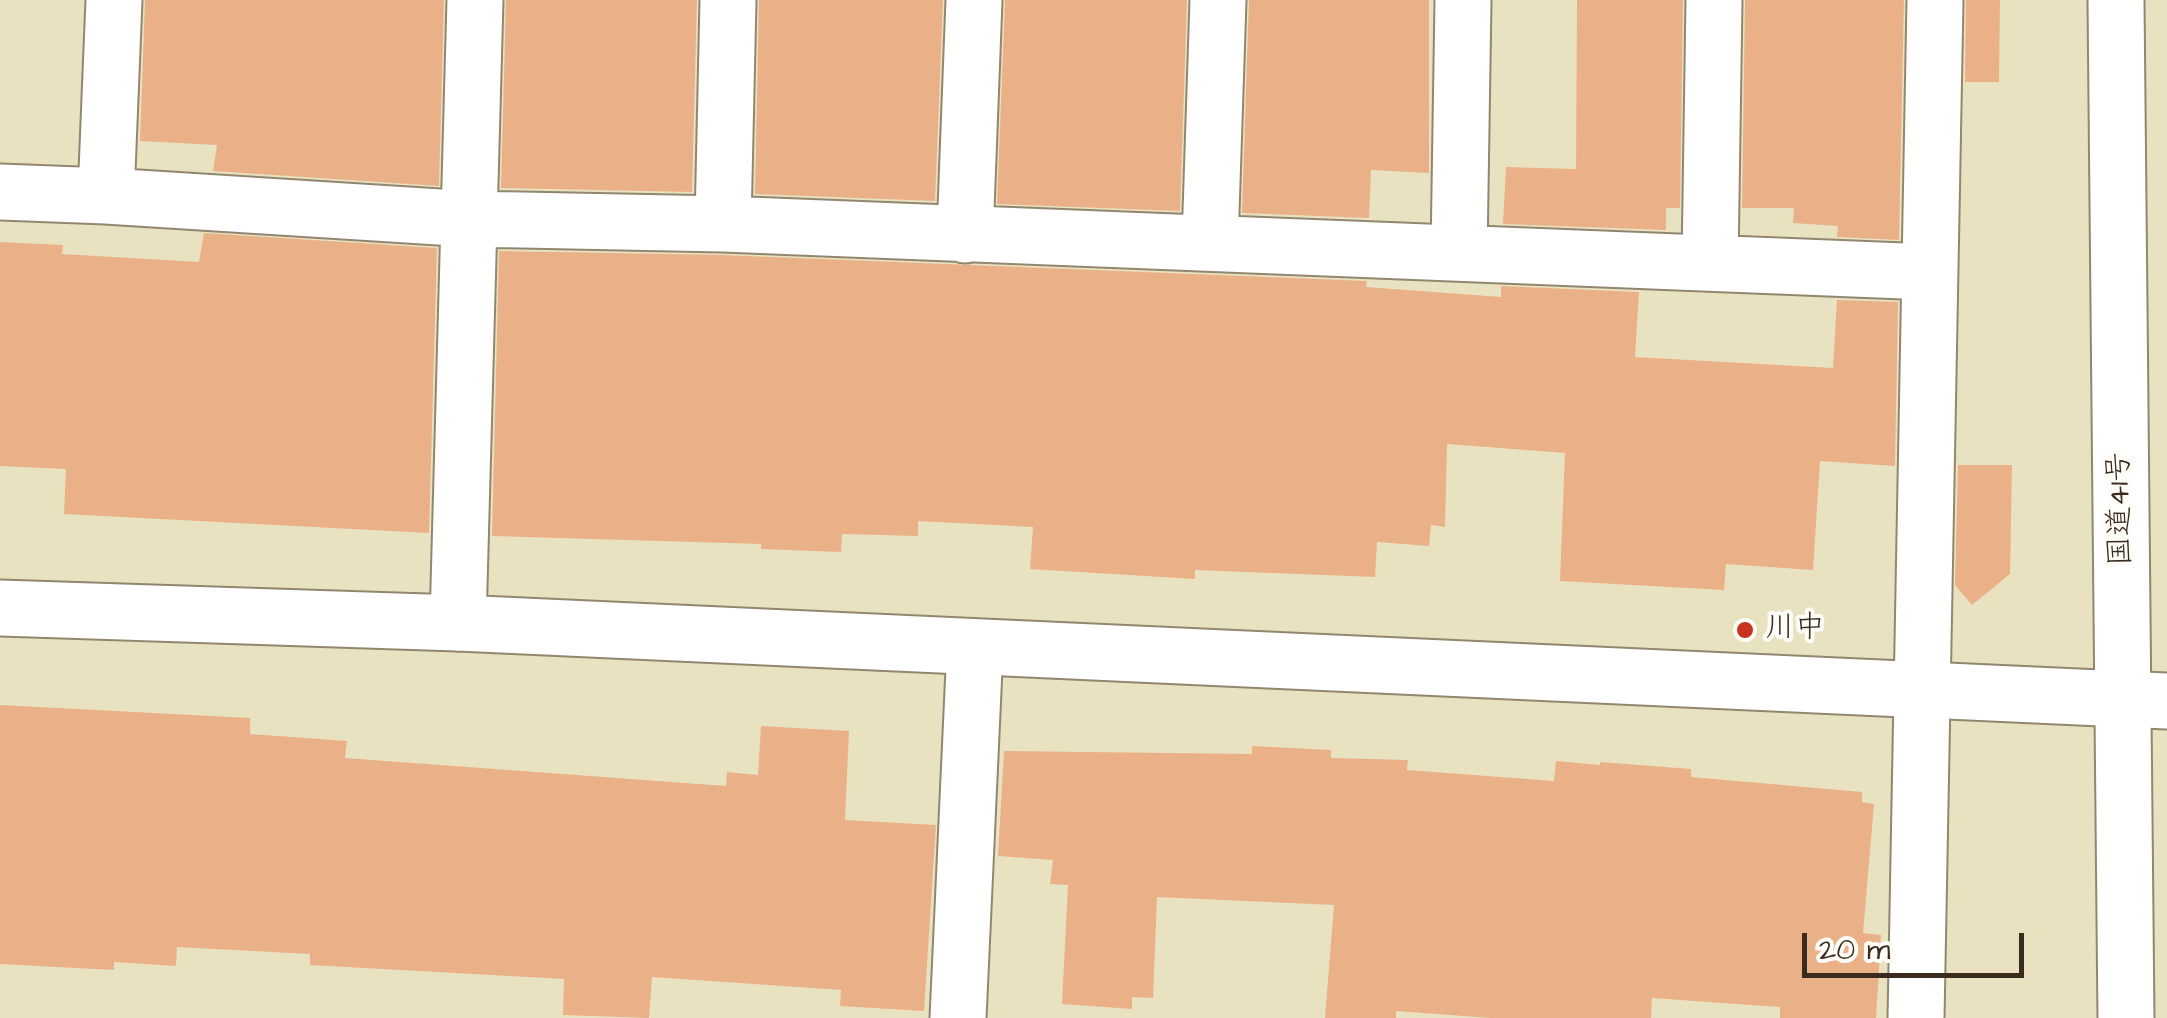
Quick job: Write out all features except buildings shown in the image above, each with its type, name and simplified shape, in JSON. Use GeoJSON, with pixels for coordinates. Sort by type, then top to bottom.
{"type":"FeatureCollection","features":[{"type":"Feature","properties":{"kind":"main road"},"geometry":{"type":"LineString","coordinates":[[106,196],[114,0]]}},
{"type":"Feature","properties":{"kind":"main road"},"geometry":{"type":"LineString","coordinates":[[458,623],[476,0]]}},
{"type":"Feature","properties":{"kind":"main road"},"geometry":{"type":"LineString","coordinates":[[723,224],[728,0]]}},
{"type":"Feature","properties":{"kind":"main road"},"geometry":{"type":"LineString","coordinates":[[965,234],[974,0]]}},
{"type":"Feature","properties":{"kind":"main road"},"geometry":{"type":"LineString","coordinates":[[1210,243],[1218,0]]}},
{"type":"Feature","properties":{"kind":"main road"},"geometry":{"type":"LineString","coordinates":[[1459,253],[1463,0]]}},
{"type":"Feature","properties":{"kind":"main road"},"geometry":{"type":"LineString","coordinates":[[1710,263],[1714,0]]}},
{"type":"Feature","properties":{"kind":"main road"},"geometry":{"type":"LineString","coordinates":[[1916,1018],[1935,0]]}},
{"type":"Feature","properties":{"kind":"main road","name":"国道41号"},"geometry":{"type":"LineString","coordinates":[[2116,0],[2146,700],[2126,1018]]}},
{"type":"Feature","properties":{"kind":"main road"},"geometry":{"type":"LineString","coordinates":[[0,192],[470,218],[723,224],[1929,272]]}},
{"type":"Feature","properties":{"kind":"main road"},"geometry":{"type":"LineString","coordinates":[[0,608],[458,623],[2146,700]]}},
{"type":"Feature","properties":{"kind":"main road"},"geometry":{"type":"LineString","coordinates":[[958,1018],[975,647]]}},
{"type":"Feature","properties":{"kind":"place","name":"川中"},"geometry":{"type":"Point","coordinates":[1745,630]}}]}
